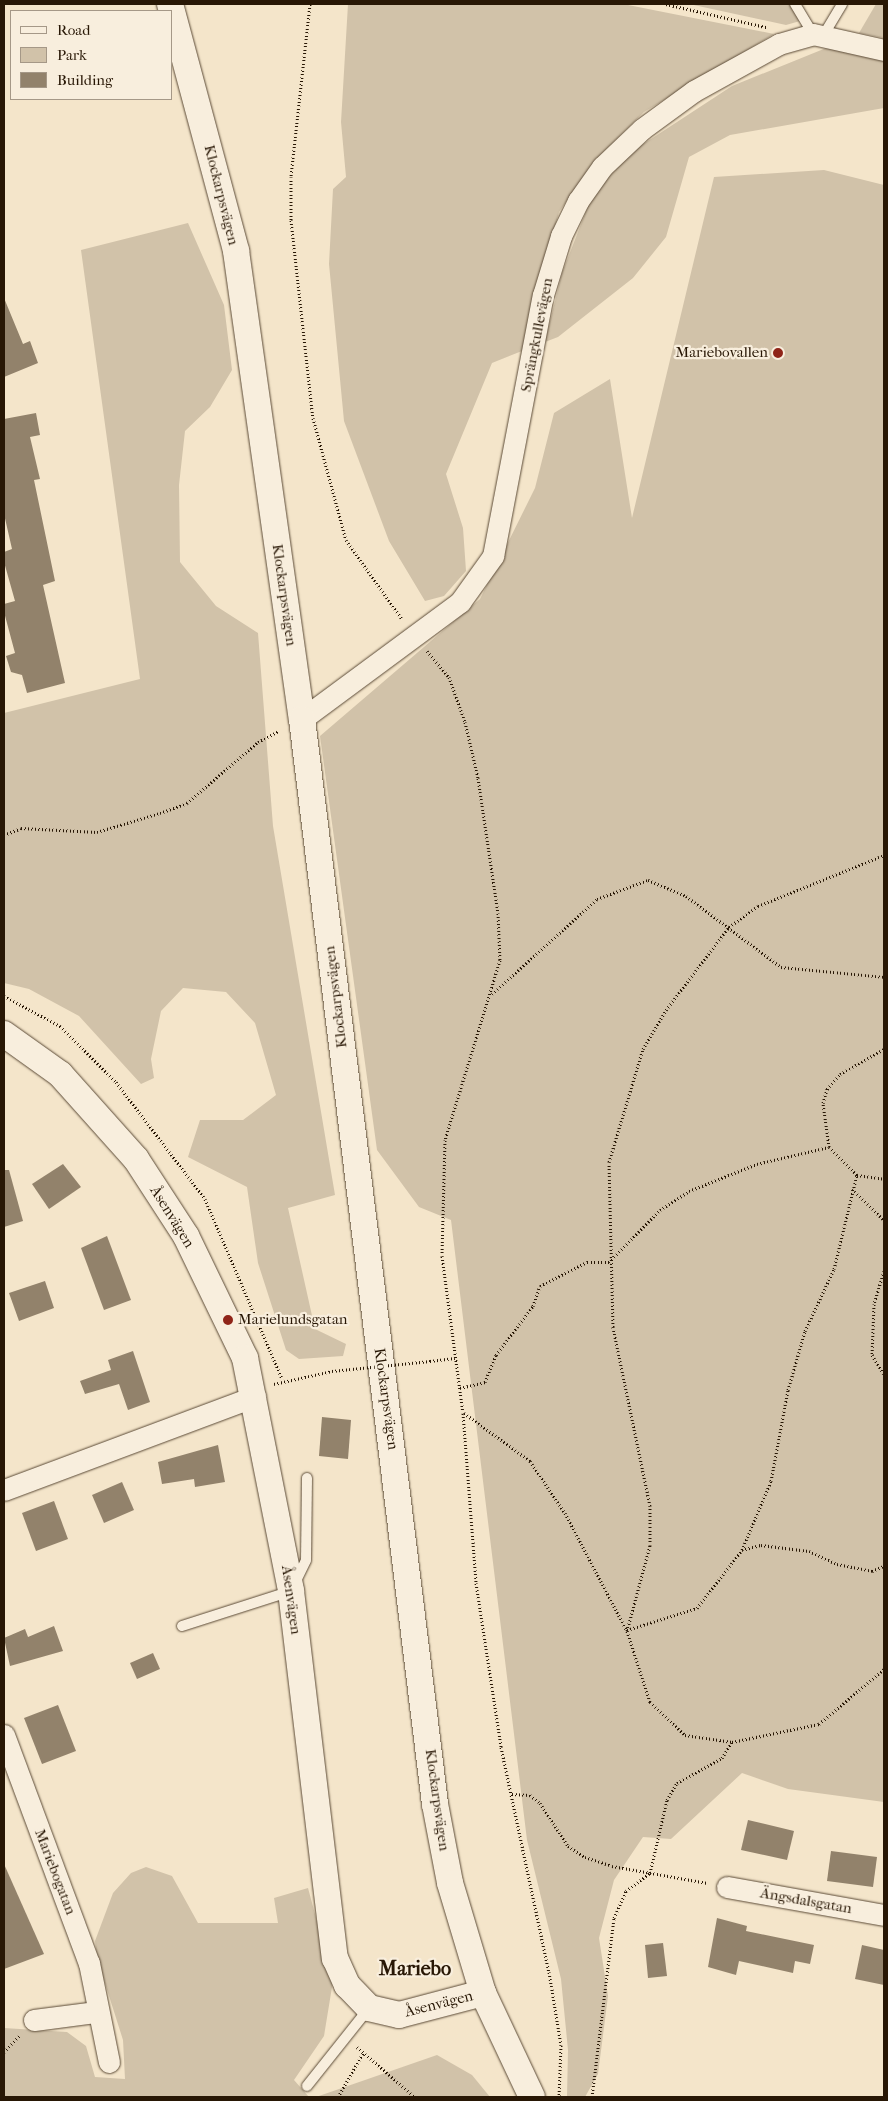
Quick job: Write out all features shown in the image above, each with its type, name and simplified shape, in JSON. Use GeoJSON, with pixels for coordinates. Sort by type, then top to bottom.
{"type":"FeatureCollection","features":[{"type":"Feature","properties":{"kind":"street","name":"Klockarpsvägen"},"geometry":{"type":"LineString","coordinates":[[172,11],[236,251],[302,719],[435,1804],[450,1883],[483,1992]]}},
{"type":"Feature","properties":{"kind":"street","name":"Sprängkullevägen"},"geometry":{"type":"LineString","coordinates":[[302,719],[460,602],[493,556],[543,295],[578,201],[602,167],[642,129],[753,56],[813,35]]}},
{"type":"Feature","properties":{"kind":"street"},"geometry":{"type":"LineString","coordinates":[[813,35],[884,50]]}},
{"type":"Feature","properties":{"kind":"street","name":"Åsenvägen"},"geometry":{"type":"LineString","coordinates":[[4,1034],[60,1074],[136,1159],[190,1244],[245,1358],[255,1396],[291,1590],[335,1958],[346,1985],[369,2008],[399,2015],[483,1992],[532,2097]]}},
{"type":"Feature","properties":{"kind":"street"},"geometry":{"type":"LineString","coordinates":[[4,1490],[255,1396]]}},
{"type":"Feature","properties":{"kind":"street","name":"Mariebogatan"},"geometry":{"type":"LineString","coordinates":[[4,1735],[90,1963],[96,2012],[109,2062]]}},
{"type":"Feature","properties":{"kind":"street","name":"Ängsdalsgatan"},"geometry":{"type":"LineString","coordinates":[[727,1887],[884,1915]]}},
{"type":"Feature","properties":{"kind":"street"},"geometry":{"type":"LineString","coordinates":[[34,2020],[96,2012]]}},
{"type":"Feature","properties":{"kind":"lane"},"geometry":{"type":"LineString","coordinates":[[795,4],[813,35],[842,4]]}},
{"type":"Feature","properties":{"kind":"lane"},"geometry":{"type":"LineString","coordinates":[[182,1626],[291,1590],[306,1560],[307,1478]]}},
{"type":"Feature","properties":{"kind":"lane"},"geometry":{"type":"LineString","coordinates":[[308,2086],[369,2008]]}},
{"type":"Feature","properties":{"kind":"path"},"geometry":{"type":"LineString","coordinates":[[310,4],[291,186],[313,418],[346,540],[415,637],[449,677],[478,778],[498,913],[500,960],[492,995],[445,1140],[442,1256],[454,1358],[463,1413],[476,1583],[512,1794],[561,2045],[559,2097]]}},
{"type":"Feature","properties":{"kind":"path"},"geometry":{"type":"LineString","coordinates":[[666,4],[813,35]]}},
{"type":"Feature","properties":{"kind":"path"},"geometry":{"type":"LineString","coordinates":[[4,835],[21,828],[97,832],[187,803],[258,742],[302,719]]}},
{"type":"Feature","properties":{"kind":"path"},"geometry":{"type":"LineString","coordinates":[[626,1630],[650,1544],[650,1506],[613,1327],[609,1262],[610,1162],[643,1049],[666,1010],[729,927],[758,906],[884,855]]}},
{"type":"Feature","properties":{"kind":"path"},"geometry":{"type":"LineString","coordinates":[[492,995],[597,899],[648,880],[686,896],[781,967],[884,978]]}},
{"type":"Feature","properties":{"kind":"path"},"geometry":{"type":"LineString","coordinates":[[884,1049],[840,1074],[827,1089],[823,1103],[829,1147],[857,1175],[884,1179]]}},
{"type":"Feature","properties":{"kind":"path"},"geometry":{"type":"LineString","coordinates":[[460,1388],[485,1382],[496,1355],[533,1306],[540,1286],[587,1262],[609,1262],[660,1210],[689,1191],[757,1164],[829,1147]]}},
{"type":"Feature","properties":{"kind":"path"},"geometry":{"type":"LineString","coordinates":[[626,1630],[697,1608],[742,1550],[771,1481],[788,1390],[805,1331],[834,1269],[851,1189],[857,1175]]}},
{"type":"Feature","properties":{"kind":"path"},"geometry":{"type":"LineString","coordinates":[[851,1189],[884,1220]]}},
{"type":"Feature","properties":{"kind":"path"},"geometry":{"type":"LineString","coordinates":[[884,1271],[874,1304],[872,1354],[884,1374]]}},
{"type":"Feature","properties":{"kind":"path"},"geometry":{"type":"LineString","coordinates":[[255,1396],[282,1379],[332,1371],[454,1358]]}},
{"type":"Feature","properties":{"kind":"path"},"geometry":{"type":"LineString","coordinates":[[463,1413],[530,1461],[565,1513],[626,1630],[650,1702],[685,1735],[732,1742],[819,1724],[884,1669]]}},
{"type":"Feature","properties":{"kind":"path"},"geometry":{"type":"LineString","coordinates":[[742,1550],[761,1545],[809,1551],[836,1564],[872,1570],[884,1566]]}},
{"type":"Feature","properties":{"kind":"path"},"geometry":{"type":"LineString","coordinates":[[592,2097],[614,1918],[626,1891],[650,1873],[667,1800],[677,1783],[722,1758],[732,1742]]}},
{"type":"Feature","properties":{"kind":"path"},"geometry":{"type":"LineString","coordinates":[[512,1794],[530,1795],[540,1802],[568,1846],[584,1857],[650,1873],[727,1887]]}},
{"type":"Feature","properties":{"kind":"path"},"geometry":{"type":"LineString","coordinates":[[346,2037],[415,2097]]}},
{"type":"Feature","properties":{"kind":"path"},"geometry":{"type":"LineString","coordinates":[[338,2097],[363,2053]]}},
{"type":"Feature","properties":{"kind":"green space"},"geometry":{"type":"Polygon","coordinates":[[[348,4],[623,4],[774,34],[644,112],[594,161],[559,212],[522,351],[492,363],[446,474],[463,528],[466,571],[444,596],[425,601],[389,541],[344,421],[329,264],[333,189],[346,177],[341,122],[348,4]]]}},
{"type":"Feature","properties":{"kind":"green space"},"geometry":{"type":"Polygon","coordinates":[[[689,4],[791,4],[800,21],[786,25],[689,4]]]}},
{"type":"Feature","properties":{"kind":"green space"},"geometry":{"type":"Polygon","coordinates":[[[876,4],[884,4],[884,38],[859,33],[876,4]]]}},
{"type":"Feature","properties":{"kind":"green space"},"geometry":{"type":"Polygon","coordinates":[[[836,44],[884,57],[884,108],[730,135],[689,157],[666,237],[633,278],[558,337],[545,342],[562,273],[592,196],[622,158],[732,86],[836,44]]]}},
{"type":"Feature","properties":{"kind":"green space"},"geometry":{"type":"Polygon","coordinates":[[[824,170],[884,185],[884,1802],[788,1789],[742,1773],[671,1839],[643,1837],[614,1880],[599,1938],[608,1996],[598,2074],[585,2097],[567,2097],[568,2050],[561,1979],[527,1840],[451,1220],[419,1207],[377,1150],[320,736],[480,599],[535,488],[554,413],[610,379],[632,518],[714,177],[824,170]]]}},
{"type":"Feature","properties":{"kind":"green space"},"geometry":{"type":"Polygon","coordinates":[[[188,223],[224,305],[232,370],[210,407],[185,431],[179,485],[180,562],[216,606],[258,633],[273,826],[335,1195],[288,1208],[315,1329],[346,1344],[343,1356],[299,1359],[286,1350],[258,1263],[247,1187],[188,1157],[200,1120],[243,1120],[276,1095],[255,1023],[226,992],[183,988],[161,1011],[151,1059],[154,1078],[141,1084],[79,1016],[29,989],[4,983],[4,713],[140,679],[81,250],[188,223]]]}},
{"type":"Feature","properties":{"kind":"green space"},"geometry":{"type":"Polygon","coordinates":[[[146,1867],[172,1876],[198,1923],[278,1923],[274,1898],[308,1888],[333,1981],[324,2036],[294,2080],[309,2097],[4,2097],[4,2028],[67,2032],[86,2046],[95,2077],[125,2079],[123,2040],[97,1958],[95,1941],[113,1893],[131,1873],[146,1867]]]}},
{"type":"Feature","properties":{"kind":"green space"},"geometry":{"type":"Polygon","coordinates":[[[437,2055],[472,2075],[490,2097],[316,2097],[437,2055]]]}},
{"type":"Feature","properties":{"kind":"building"},"geometry":{"type":"Polygon","coordinates":[[[4,298],[23,344],[30,341],[38,363],[4,377],[4,298]]]}},
{"type":"Feature","properties":{"kind":"building"},"geometry":{"type":"Polygon","coordinates":[[[36,413],[40,435],[30,437],[40,479],[34,480],[55,581],[43,585],[65,683],[27,693],[22,675],[11,672],[6,656],[15,653],[4,612],[4,604],[15,601],[4,562],[4,552],[12,549],[4,514],[4,419],[36,413]]]}},
{"type":"Feature","properties":{"kind":"building"},"geometry":{"type":"Polygon","coordinates":[[[63,1164],[81,1187],[49,1209],[32,1184],[63,1164]]]}},
{"type":"Feature","properties":{"kind":"building"},"geometry":{"type":"Polygon","coordinates":[[[4,1170],[9,1170],[23,1221],[4,1227],[4,1170]]]}},
{"type":"Feature","properties":{"kind":"building"},"geometry":{"type":"Polygon","coordinates":[[[107,1236],[131,1300],[104,1310],[81,1248],[107,1236]]]}},
{"type":"Feature","properties":{"kind":"building"},"geometry":{"type":"Polygon","coordinates":[[[45,1281],[54,1308],[19,1321],[9,1293],[45,1281]]]}},
{"type":"Feature","properties":{"kind":"building"},"geometry":{"type":"Polygon","coordinates":[[[133,1351],[150,1402],[128,1410],[119,1384],[85,1394],[80,1381],[111,1370],[108,1360],[133,1351]]]}},
{"type":"Feature","properties":{"kind":"building"},"geometry":{"type":"Polygon","coordinates":[[[322,1417],[351,1420],[348,1459],[319,1456],[322,1417]]]}},
{"type":"Feature","properties":{"kind":"building"},"geometry":{"type":"Polygon","coordinates":[[[218,1445],[225,1482],[195,1487],[194,1479],[162,1484],[158,1462],[218,1445]]]}},
{"type":"Feature","properties":{"kind":"building"},"geometry":{"type":"Polygon","coordinates":[[[122,1482],[134,1510],[104,1523],[92,1495],[122,1482]]]}},
{"type":"Feature","properties":{"kind":"building"},"geometry":{"type":"Polygon","coordinates":[[[54,1501],[68,1539],[36,1551],[22,1513],[54,1501]]]}},
{"type":"Feature","properties":{"kind":"building"},"geometry":{"type":"Polygon","coordinates":[[[54,1626],[63,1651],[10,1666],[4,1638],[25,1629],[28,1637],[54,1626]]]}},
{"type":"Feature","properties":{"kind":"building"},"geometry":{"type":"Polygon","coordinates":[[[153,1653],[160,1669],[137,1679],[130,1663],[153,1653]]]}},
{"type":"Feature","properties":{"kind":"building"},"geometry":{"type":"Polygon","coordinates":[[[58,1705],[76,1751],[42,1764],[24,1718],[58,1705]]]}},
{"type":"Feature","properties":{"kind":"building"},"geometry":{"type":"Polygon","coordinates":[[[748,1820],[794,1831],[787,1860],[741,1850],[748,1820]]]}},
{"type":"Feature","properties":{"kind":"building"},"geometry":{"type":"Polygon","coordinates":[[[831,1851],[877,1857],[873,1887],[827,1881],[831,1851]]]}},
{"type":"Feature","properties":{"kind":"building"},"geometry":{"type":"Polygon","coordinates":[[[4,1864],[44,1954],[4,1969],[4,1864]]]}},
{"type":"Feature","properties":{"kind":"building"},"geometry":{"type":"Polygon","coordinates":[[[717,1918],[747,1926],[746,1931],[814,1945],[810,1964],[795,1961],[793,1973],[739,1961],[736,1975],[708,1967],[717,1918]]]}},
{"type":"Feature","properties":{"kind":"building"},"geometry":{"type":"Polygon","coordinates":[[[663,1943],[667,1976],[648,1978],[645,1945],[663,1943]]]}},
{"type":"Feature","properties":{"kind":"building"},"geometry":{"type":"Polygon","coordinates":[[[862,1945],[884,1950],[884,1985],[855,1979],[862,1945]]]}},
{"type":"Feature","properties":{"kind":"place","name":"Mariebovallen"},"geometry":{"type":"Point","coordinates":[778,353]}},
{"type":"Feature","properties":{"kind":"place","name":"Marielundsgatan"},"geometry":{"type":"Point","coordinates":[228,1320]}},
{"type":"Feature","properties":{"kind":"district","name":"Mariebo"},"geometry":{"type":"Point","coordinates":[415,1968]}}]}
